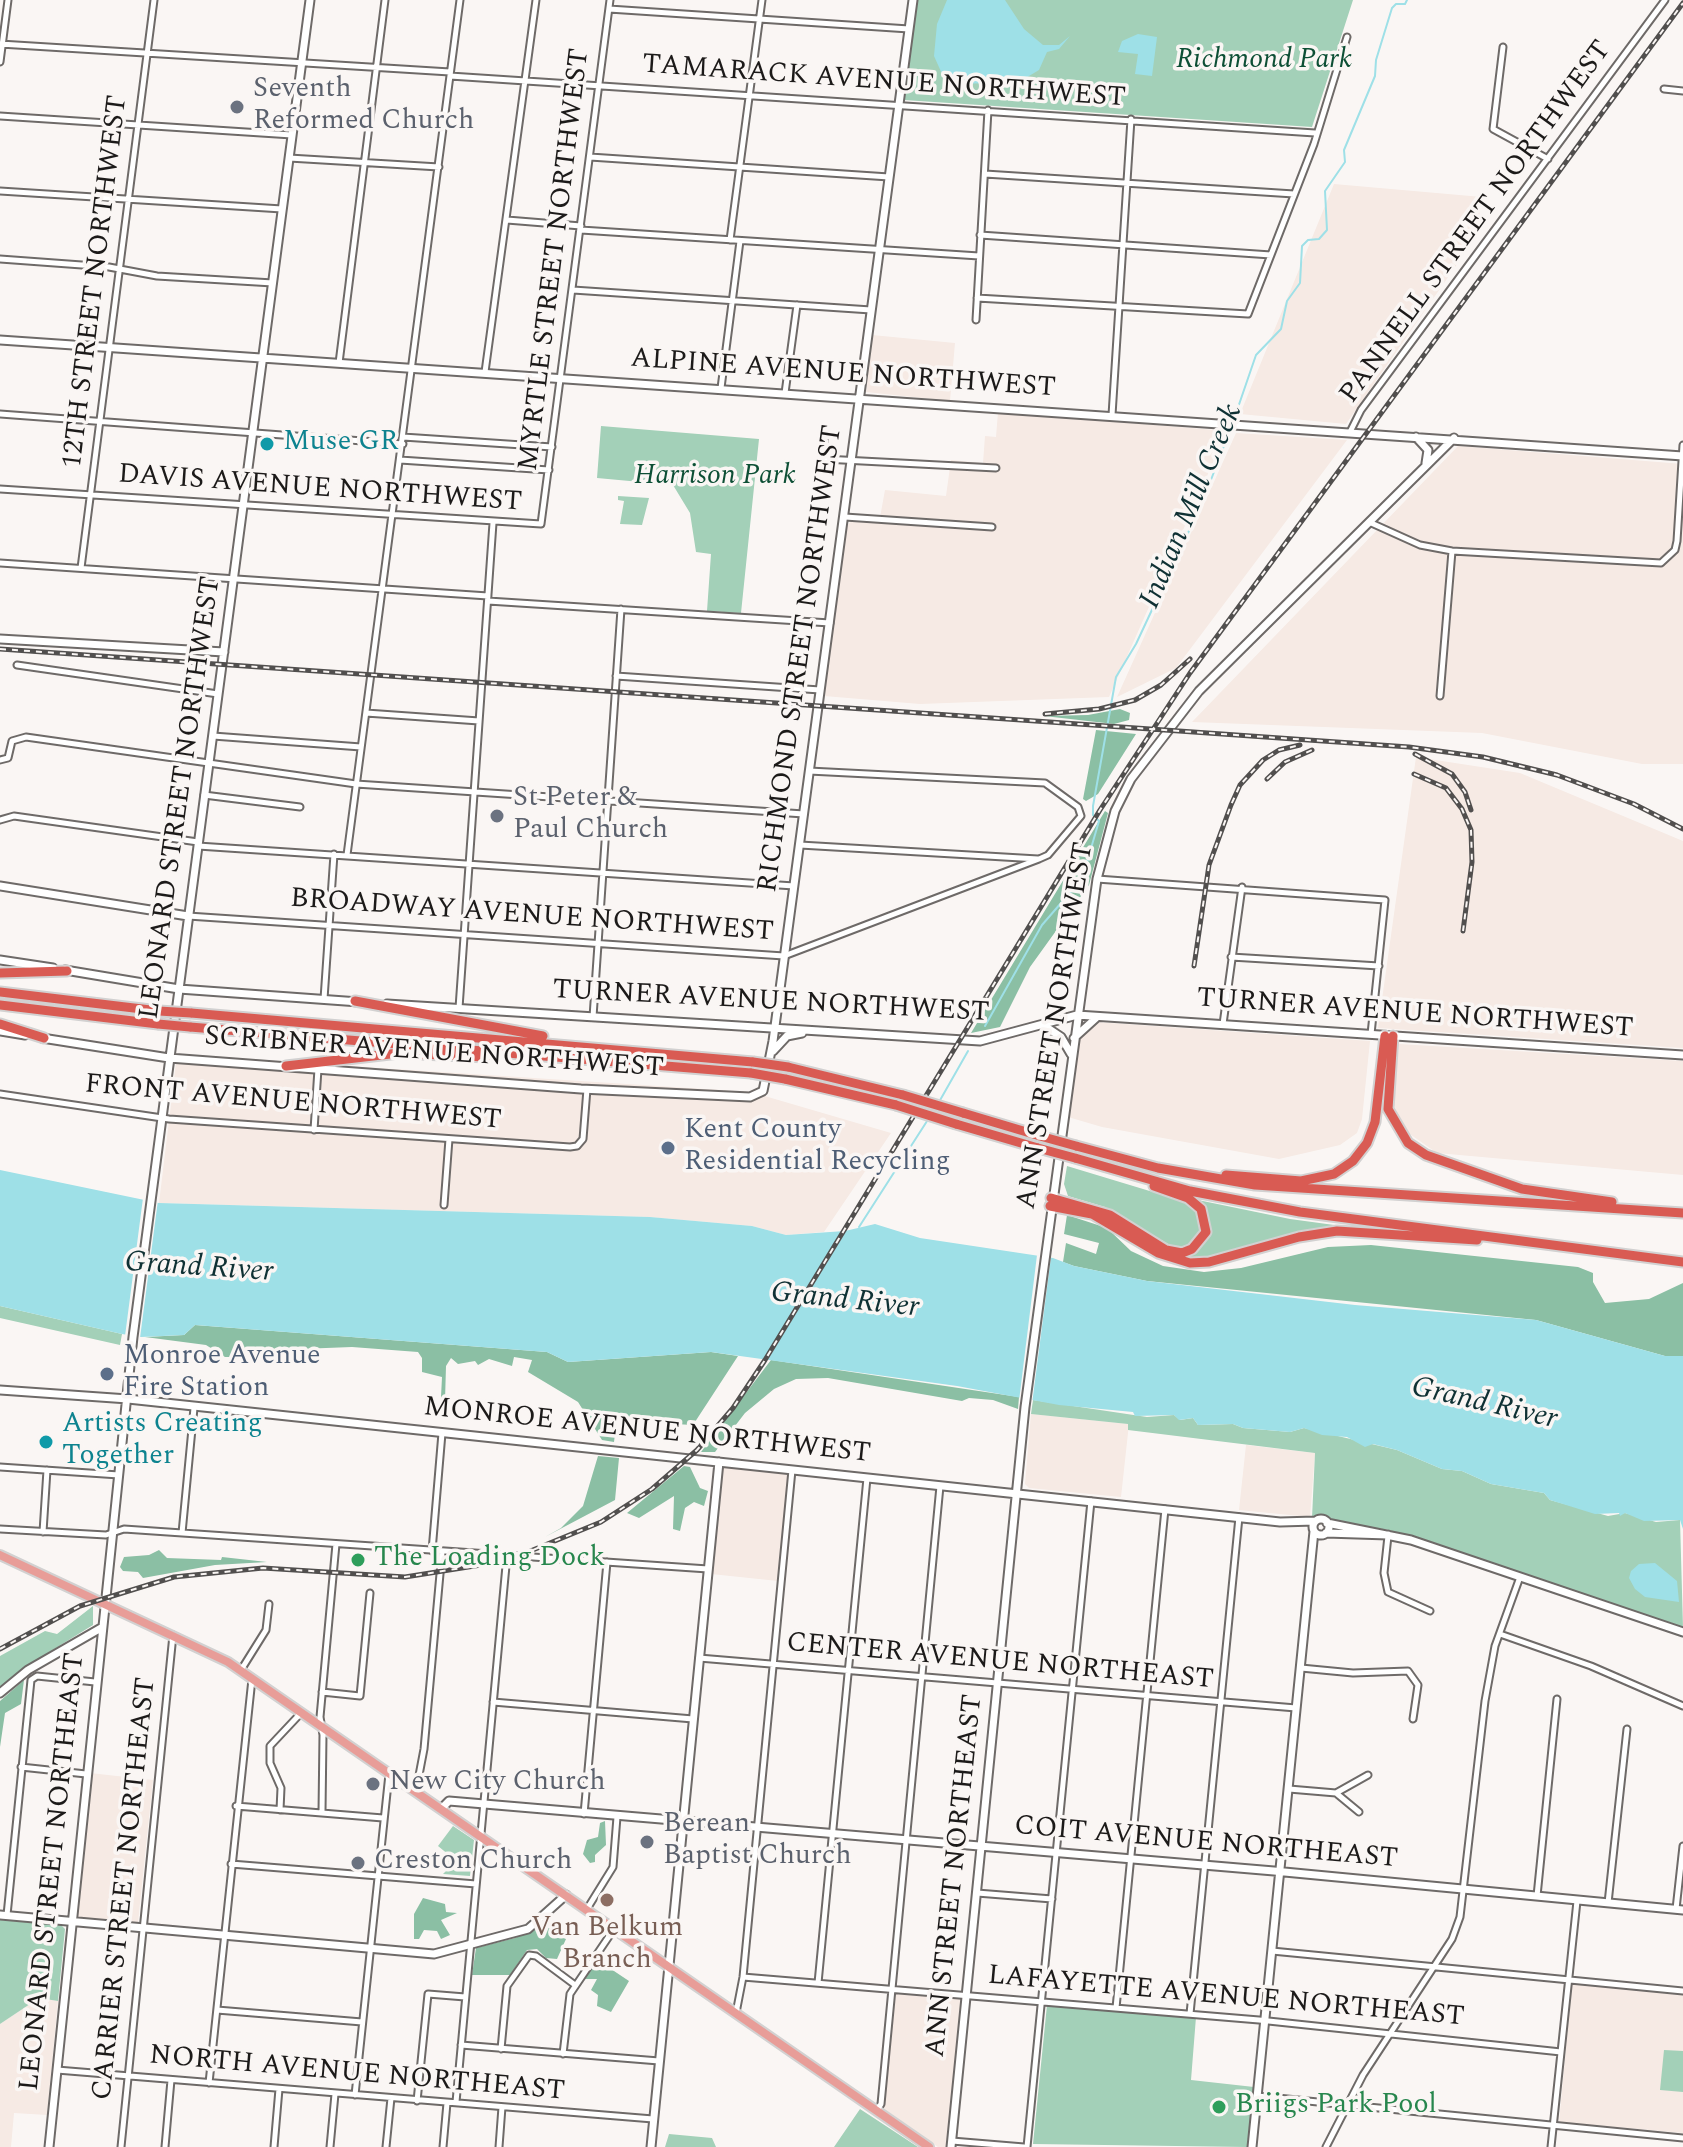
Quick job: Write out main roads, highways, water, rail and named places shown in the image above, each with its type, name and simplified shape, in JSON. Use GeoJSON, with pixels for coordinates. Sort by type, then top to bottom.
{"type":"FeatureCollection","features":[{"type":"Feature","properties":{"kind":"highway"},"geometry":{"type":"LineString","coordinates":[[0,973],[67,971]]}},
{"type":"Feature","properties":{"kind":"highway"},"geometry":{"type":"LineString","coordinates":[[0,992],[159,1011],[601,1046],[753,1062],[788,1067],[903,1095],[1158,1168],[1281,1187],[1683,1212]]}},
{"type":"Feature","properties":{"kind":"highway"},"geometry":{"type":"LineString","coordinates":[[355,1001],[601,1046]]}},
{"type":"Feature","properties":{"kind":"highway"},"geometry":{"type":"LineString","coordinates":[[0,1005],[190,1027],[751,1073],[896,1105],[1202,1193],[1300,1212],[1683,1262]]}},
{"type":"Feature","properties":{"kind":"highway"},"geometry":{"type":"LineString","coordinates":[[0,1024],[44,1038]]}},
{"type":"Feature","properties":{"kind":"highway"},"geometry":{"type":"LineString","coordinates":[[1158,1168],[1301,1181],[1324,1177],[1345,1167],[1367,1143],[1375,1122],[1389,1036]]}},
{"type":"Feature","properties":{"kind":"highway"},"geometry":{"type":"LineString","coordinates":[[1389,1036],[1388,1109],[1399,1133],[1417,1149],[1537,1193],[1683,1212]]}},
{"type":"Feature","properties":{"kind":"highway"},"geometry":{"type":"LineString","coordinates":[[286,1066],[399,1053],[518,1058],[553,1056]]}},
{"type":"Feature","properties":{"kind":"highway"},"geometry":{"type":"LineString","coordinates":[[1050,1202],[1110,1215],[1174,1252],[1188,1251],[1200,1243],[1207,1223],[1195,1202],[1110,1168]]}},
{"type":"Feature","properties":{"kind":"highway"},"geometry":{"type":"LineString","coordinates":[[1050,1202],[1092,1214],[1158,1253],[1190,1263],[1219,1260],[1299,1237],[1337,1231],[1527,1240]]}},
{"type":"Feature","properties":{"kind":"main road","name":"LEONARD STREET NORTHWEST"},"geometry":{"type":"LineString","coordinates":[[106,1602],[133,1337],[310,0]]}},
{"type":"Feature","properties":{"kind":"main road","name":"RICHMOND STREET NORTHWEST"},"geometry":{"type":"LineString","coordinates":[[766,1085],[913,0]]}},
{"type":"Feature","properties":{"kind":"main road","name":"ALPINE AVENUE NORTHWEST"},"geometry":{"type":"LineString","coordinates":[[0,340],[1240,423],[1682,456]]}},
{"type":"Feature","properties":{"kind":"main road"},"geometry":{"type":"LineString","coordinates":[[1414,436],[1428,450],[1422,468]]}},
{"type":"Feature","properties":{"kind":"main road","name":"ANN STREET NORTHWEST"},"geometry":{"type":"LineString","coordinates":[[1004,1610],[1050,1202],[1097,879],[1118,802],[1137,770],[1199,691],[1454,438]]}},
{"type":"Feature","properties":{"kind":"main road"},"geometry":{"type":"LineString","coordinates":[[0,639],[224,652]]}},
{"type":"Feature","properties":{"kind":"main road","name":"BROADWAY AVENUE NORTHWEST"},"geometry":{"type":"LineString","coordinates":[[0,886],[188,916]]}},
{"type":"Feature","properties":{"kind":"main road","name":"TURNER AVENUE NORTHWEST"},"geometry":{"type":"LineString","coordinates":[[0,960],[179,989],[980,1041],[1077,1015],[1683,1055]]}},
{"type":"Feature","properties":{"kind":"main road"},"geometry":{"type":"LineString","coordinates":[[1074,1038],[1099,1017]]}},
{"type":"Feature","properties":{"kind":"main road"},"geometry":{"type":"LineString","coordinates":[[1043,1025],[1061,1037],[1071,1054]]}},
{"type":"Feature","properties":{"kind":"main road","name":"SCRIBNER AVENUE NORTHWEST"},"geometry":{"type":"LineString","coordinates":[[0,1031],[169,1058],[587,1089],[750,1097],[759,1094],[766,1085]]}},
{"type":"Feature","properties":{"kind":"main road"},"geometry":{"type":"LineString","coordinates":[[771,1053],[787,1036],[828,1031]]}},
{"type":"Feature","properties":{"kind":"main road","name":"MONROE AVENUE NORTHWEST"},"geometry":{"type":"LineString","coordinates":[[0,1390],[128,1399],[1314,1527]]}},
{"type":"Feature","properties":{"kind":"main road"},"geometry":{"type":"LineString","coordinates":[[651,2147],[719,1462]]}},
{"type":"Feature","properties":{"kind":"main road"},"geometry":{"type":"LineString","coordinates":[[1252,2147],[1314,1527],[1321,1519],[1345,1530],[1388,1535],[1683,1632]]}},
{"type":"Feature","properties":{"kind":"main road"},"geometry":{"type":"LineString","coordinates":[[1312,1557],[1327,1523]]}},
{"type":"Feature","properties":{"kind":"main road"},"geometry":{"type":"LineString","coordinates":[[1314,1527],[1325,1533],[1345,1530]]}},
{"type":"Feature","properties":{"kind":"main road"},"geometry":{"type":"LineString","coordinates":[[0,1555],[106,1602],[241,1670],[929,2147]]}},
{"type":"Feature","properties":{"kind":"main road","name":"LEONARD STREET NORTHEAST"},"geometry":{"type":"LineString","coordinates":[[49,2147],[95,1682],[106,1602]]}},
{"type":"Feature","properties":{"kind":"main road","name":"ANN STREET NORTHEAST"},"geometry":{"type":"LineString","coordinates":[[952,2144],[1004,1610]]}},
{"type":"Feature","properties":{"kind":"main road"},"geometry":{"type":"LineString","coordinates":[[0,1693],[28,1670],[101,1628]]}},
{"type":"Feature","properties":{"kind":"main road","name":"COIT AVENUE NORTHEAST"},"geometry":{"type":"LineString","coordinates":[[441,1809],[449,1801],[1281,1872],[1680,1910]]}},
{"type":"Feature","properties":{"kind":"main road"},"geometry":{"type":"LineString","coordinates":[[3,1915],[434,1954],[528,1929],[566,1895]]}},
{"type":"Feature","properties":{"kind":"water"},"geometry":{"type":"Polygon","coordinates":[[[947,0],[1005,0],[1024,29],[1043,45],[1059,45],[1070,36],[1059,49],[1047,52],[1039,70],[1019,82],[959,84],[943,76],[934,56],[937,24],[947,0]]]}},
{"type":"Feature","properties":{"kind":"water"},"geometry":{"type":"Polygon","coordinates":[[[1138,34],[1157,37],[1152,76],[1135,74],[1138,54],[1118,52],[1122,41],[1138,34]]]}},
{"type":"Feature","properties":{"kind":"water","name":"Grand River"},"geometry":{"type":"Polygon","coordinates":[[[0,1170],[159,1203],[650,1217],[752,1226],[786,1235],[845,1231],[875,1224],[920,1238],[1053,1258],[1074,1266],[1147,1281],[1355,1305],[1536,1320],[1665,1356],[1683,1356],[1683,1529],[1680,1520],[1644,1521],[1625,1513],[1620,1516],[1619,1513],[1595,1514],[1550,1500],[1544,1493],[1491,1484],[1462,1471],[1442,1469],[1397,1450],[1373,1444],[1365,1447],[1347,1437],[1322,1435],[1304,1428],[1290,1432],[1243,1428],[1233,1424],[1198,1425],[1193,1418],[1179,1420],[1174,1415],[1135,1416],[1133,1412],[1059,1405],[957,1386],[711,1352],[568,1362],[547,1352],[195,1325],[184,1335],[141,1337],[122,1334],[0,1306],[0,1170]]]}},
{"type":"Feature","properties":{"kind":"water"},"geometry":{"type":"Polygon","coordinates":[[[1655,1563],[1677,1581],[1679,1602],[1645,1597],[1635,1589],[1629,1578],[1631,1571],[1639,1564],[1655,1563]]]}},
{"type":"Feature","properties":{"kind":"waterway","name":"Indian Mill Creek"},"geometry":{"type":"LineString","coordinates":[[1233,422],[1256,355],[1281,329],[1287,301],[1300,283],[1302,246],[1308,240],[1319,239],[1327,230],[1325,191],[1345,162],[1344,150],[1375,76],[1376,60],[1392,8],[1396,4],[1405,4],[1407,0]]}},
{"type":"Feature","properties":{"kind":"waterway","name":"Indian Mill Creek"},"geometry":{"type":"LineString","coordinates":[[985,1026],[1042,925],[1074,888],[1087,862],[1099,821],[1093,815],[1093,806],[1116,677],[1136,644],[1202,503],[1231,428]]}},
{"type":"Feature","properties":{"kind":"waterway","name":"Indian Mill Creek"},"geometry":{"type":"LineString","coordinates":[[939,1102],[968,1051]]}},
{"type":"Feature","properties":{"kind":"waterway","name":"Indian Mill Creek"},"geometry":{"type":"LineString","coordinates":[[859,1227],[929,1118]]}},
{"type":"Feature","properties":{"kind":"railway"},"geometry":{"type":"LineString","coordinates":[[0,1649],[80,1606],[174,1577],[263,1568],[405,1577],[506,1561],[601,1522],[652,1489],[697,1450],[733,1408],[765,1360],[1100,810],[1190,673],[1683,3]]}},
{"type":"Feature","properties":{"kind":"railway"},"geometry":{"type":"LineString","coordinates":[[0,649],[1409,747],[1483,757],[1557,775],[1634,804],[1683,829]]}},
{"type":"Feature","properties":{"kind":"railway"},"geometry":{"type":"LineString","coordinates":[[1045,714],[1099,709],[1135,700],[1161,685],[1190,659]]}},
{"type":"Feature","properties":{"kind":"railway"},"geometry":{"type":"LineString","coordinates":[[1194,966],[1209,865],[1240,785],[1263,760],[1279,750],[1300,745]]}},
{"type":"Feature","properties":{"kind":"railway"},"geometry":{"type":"LineString","coordinates":[[1267,779],[1285,762],[1312,750]]}},
{"type":"Feature","properties":{"kind":"railway"},"geometry":{"type":"LineString","coordinates":[[1415,754],[1452,774],[1465,792],[1471,810]]}},
{"type":"Feature","properties":{"kind":"railway"},"geometry":{"type":"LineString","coordinates":[[1414,774],[1446,788],[1462,809],[1471,830],[1472,862],[1463,931]]}},
{"type":"Feature","properties":{"kind":"place","name":"Seventh Reformed Church"},"geometry":{"type":"Point","coordinates":[237,107]}},
{"type":"Feature","properties":{"kind":"place","name":"Muse GR"},"geometry":{"type":"Point","coordinates":[267,444]}},
{"type":"Feature","properties":{"kind":"place","name":"St Peter & Paul Church"},"geometry":{"type":"Point","coordinates":[497,816]}},
{"type":"Feature","properties":{"kind":"place","name":"Kent County Residential Recycling"},"geometry":{"type":"Point","coordinates":[668,1148]}},
{"type":"Feature","properties":{"kind":"place","name":"Monroe Avenue Fire Station"},"geometry":{"type":"Point","coordinates":[107,1374]}},
{"type":"Feature","properties":{"kind":"place","name":"Artists Creating Together"},"geometry":{"type":"Point","coordinates":[46,1442]}},
{"type":"Feature","properties":{"kind":"place","name":"The Loading Dock"},"geometry":{"type":"Point","coordinates":[358,1560]}},
{"type":"Feature","properties":{"kind":"place","name":"New City Church"},"geometry":{"type":"Point","coordinates":[373,1784]}},
{"type":"Feature","properties":{"kind":"place","name":"Berean Baptist Church"},"geometry":{"type":"Point","coordinates":[647,1842]}},
{"type":"Feature","properties":{"kind":"place","name":"Creston Church"},"geometry":{"type":"Point","coordinates":[358,1863]}},
{"type":"Feature","properties":{"kind":"place","name":"Van Belkum Branch"},"geometry":{"type":"Point","coordinates":[607,1900]}},
{"type":"Feature","properties":{"kind":"place","name":"Briigs Park Pool"},"geometry":{"type":"Point","coordinates":[1219,2107]}},
{"type":"Feature","properties":{"kind":"park label","name":"Richmond Park"},"geometry":{"type":"Point","coordinates":[1264,62]}},
{"type":"Feature","properties":{"kind":"park label","name":"Harrison Park"},"geometry":{"type":"Point","coordinates":[715,478]}}]}
